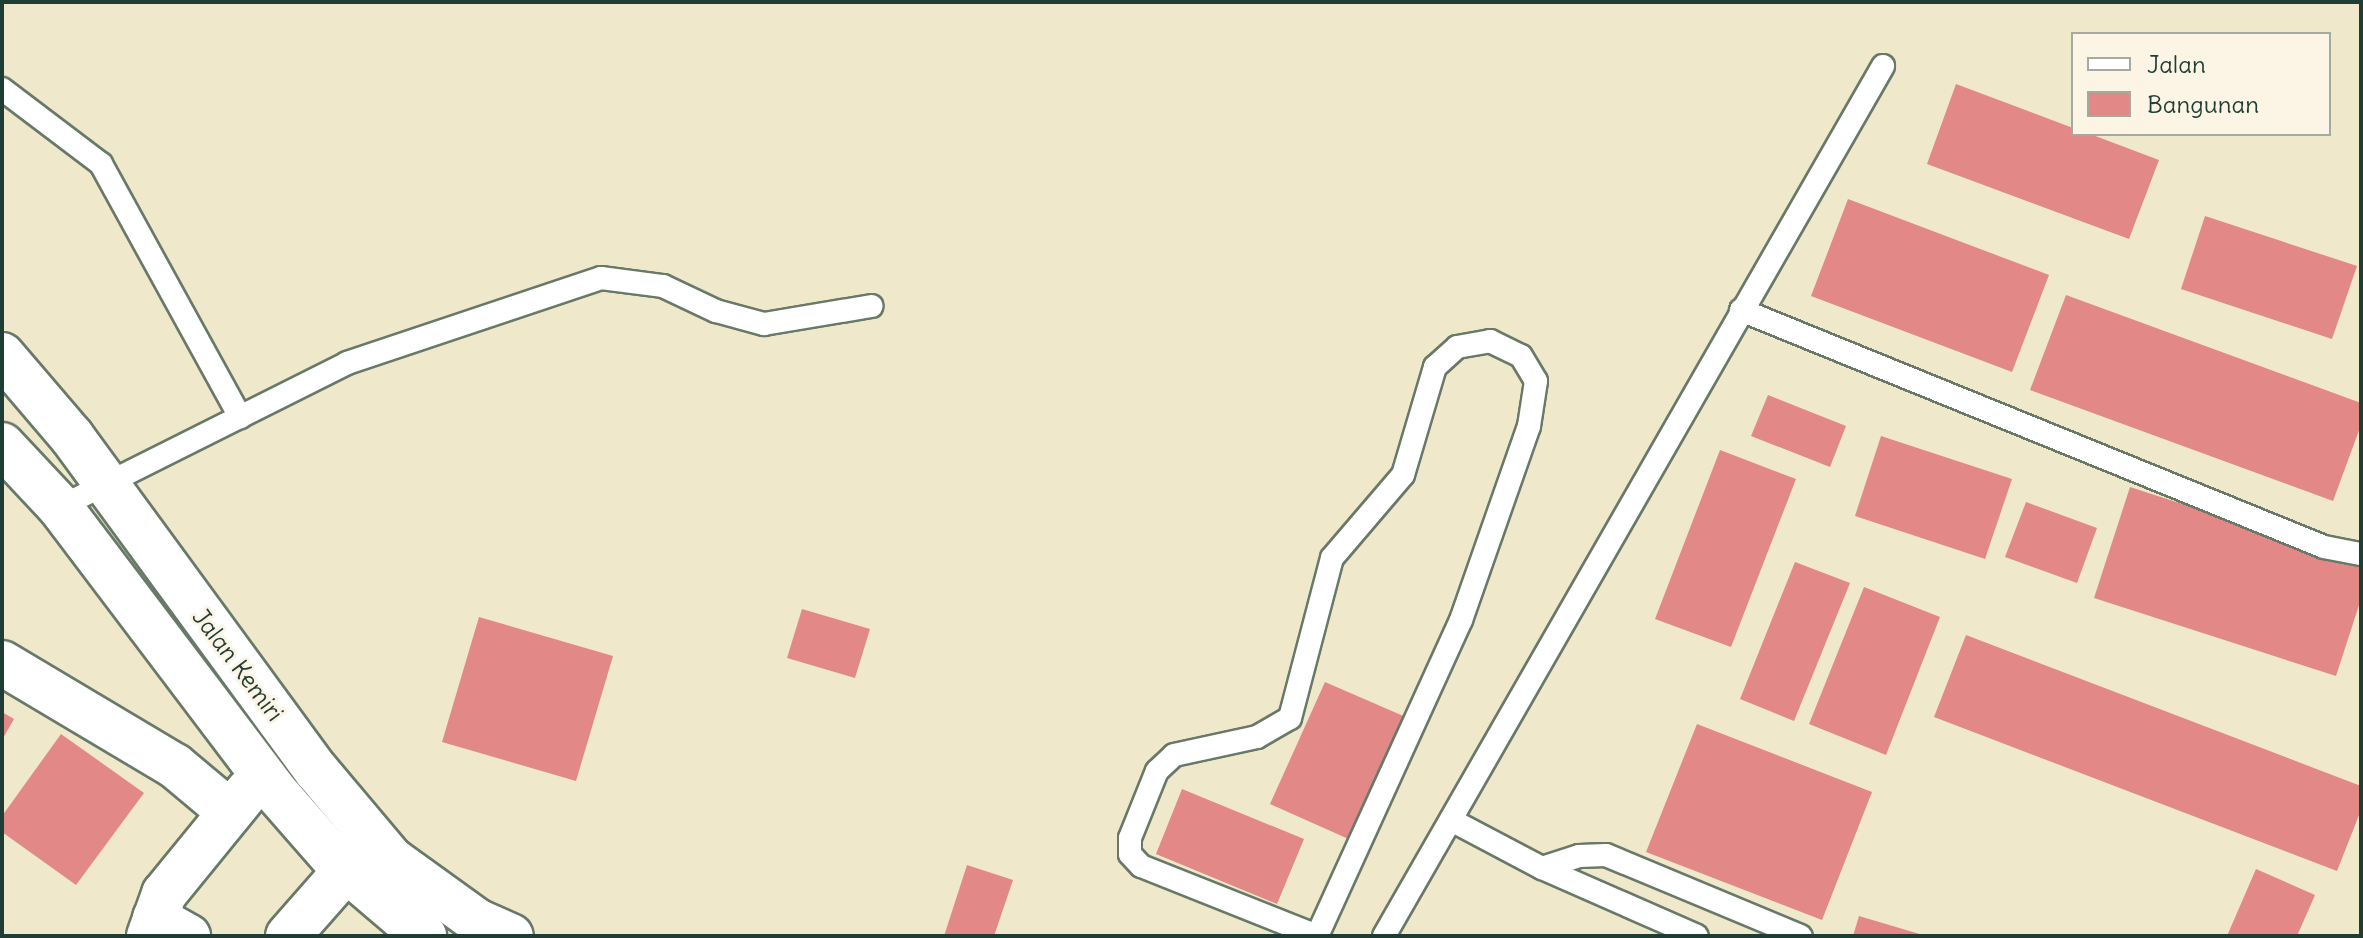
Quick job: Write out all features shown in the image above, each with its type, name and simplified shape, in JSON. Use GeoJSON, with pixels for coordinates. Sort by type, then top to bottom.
{"type":"FeatureCollection","features":[{"type":"Feature","properties":{"kind":"main road","name":"Jalan Kemiri"},"geometry":{"type":"LineString","coordinates":[[2,355],[72,437],[103,485],[316,770],[391,859],[477,921],[511,936]]}},
{"type":"Feature","properties":{"kind":"main road","name":"Jalan Kemiri"},"geometry":{"type":"LineString","coordinates":[[2,445],[60,507],[262,775],[346,870],[424,936]]}},
{"type":"Feature","properties":{"kind":"main road"},"geometry":{"type":"LineString","coordinates":[[2,663],[175,766],[230,812]]}},
{"type":"Feature","properties":{"kind":"main road"},"geometry":{"type":"LineString","coordinates":[[164,930],[164,894],[262,775]]}},
{"type":"Feature","properties":{"kind":"main road"},"geometry":{"type":"LineString","coordinates":[[288,936],[346,870]]}},
{"type":"Feature","properties":{"kind":"lane"},"geometry":{"type":"LineString","coordinates":[[1384,936],[1883,66]]}},
{"type":"Feature","properties":{"kind":"lane"},"geometry":{"type":"LineString","coordinates":[[2,89],[101,164],[240,417]]}},
{"type":"Feature","properties":{"kind":"lane"},"geometry":{"type":"LineString","coordinates":[[60,507],[347,363],[601,278],[663,286],[716,311],[764,324],[872,306]]}},
{"type":"Feature","properties":{"kind":"lane"},"geometry":{"type":"LineString","coordinates":[[1741,310],[2324,547],[2361,554]]}},
{"type":"Feature","properties":{"kind":"lane"},"geometry":{"type":"LineString","coordinates":[[1490,341],[1521,356],[1536,381],[1529,426],[1461,620],[1317,936],[1141,866],[1130,854],[1130,838],[1157,771],[1174,755],[1257,737],[1290,718],[1332,558],[1403,475],[1435,367],[1457,347],[1490,341]]}},
{"type":"Feature","properties":{"kind":"lane"},"geometry":{"type":"LineString","coordinates":[[1451,820],[1542,868],[1697,936]]}},
{"type":"Feature","properties":{"kind":"lane"},"geometry":{"type":"LineString","coordinates":[[1542,868],[1579,856],[1606,855],[1801,936]]}},
{"type":"Feature","properties":{"kind":"building"},"geometry":{"type":"Polygon","coordinates":[[[1956,84],[2071,127],[2071,136],[2095,136],[2159,160],[2129,239],[1927,164],[1956,84]]]}},
{"type":"Feature","properties":{"kind":"building"},"geometry":{"type":"Polygon","coordinates":[[[1848,199],[2049,275],[2012,372],[1811,296],[1848,199]]]}},
{"type":"Feature","properties":{"kind":"building"},"geometry":{"type":"Polygon","coordinates":[[[2205,216],[2357,266],[2332,339],[2181,289],[2205,216]]]}},
{"type":"Feature","properties":{"kind":"building"},"geometry":{"type":"Polygon","coordinates":[[[2066,295],[2361,403],[2361,425],[2333,501],[2030,390],[2066,295]]]}},
{"type":"Feature","properties":{"kind":"building"},"geometry":{"type":"Polygon","coordinates":[[[1768,395],[1846,426],[1830,467],[1751,436],[1768,395]]]}},
{"type":"Feature","properties":{"kind":"building"},"geometry":{"type":"Polygon","coordinates":[[[1881,436],[2012,479],[1985,559],[1855,516],[1881,436]]]}},
{"type":"Feature","properties":{"kind":"building"},"geometry":{"type":"Polygon","coordinates":[[[1720,450],[1796,479],[1731,647],[1655,619],[1720,450]]]}},
{"type":"Feature","properties":{"kind":"building"},"geometry":{"type":"Polygon","coordinates":[[[2130,487],[2361,562],[2361,599],[2336,676],[2094,598],[2130,487]]]}},
{"type":"Feature","properties":{"kind":"building"},"geometry":{"type":"Polygon","coordinates":[[[2026,502],[2097,528],[2077,583],[2005,557],[2026,502]]]}},
{"type":"Feature","properties":{"kind":"building"},"geometry":{"type":"Polygon","coordinates":[[[1795,562],[1850,583],[1794,721],[1740,699],[1795,562]]]}},
{"type":"Feature","properties":{"kind":"building"},"geometry":{"type":"Polygon","coordinates":[[[1864,587],[1940,617],[1886,755],[1809,724],[1864,587]]]}},
{"type":"Feature","properties":{"kind":"building"},"geometry":{"type":"Polygon","coordinates":[[[802,609],[870,629],[855,678],[787,658],[802,609]]]}},
{"type":"Feature","properties":{"kind":"building"},"geometry":{"type":"Polygon","coordinates":[[[479,617],[613,656],[576,781],[442,742],[479,617]]]}},
{"type":"Feature","properties":{"kind":"building"},"geometry":{"type":"Polygon","coordinates":[[[1966,635],[2361,786],[2361,810],[2337,871],[1934,717],[1966,635]]]}},
{"type":"Feature","properties":{"kind":"building"},"geometry":{"type":"Polygon","coordinates":[[[1325,682],[1408,718],[1353,841],[1270,804],[1325,682]]]}},
{"type":"Feature","properties":{"kind":"building"},"geometry":{"type":"Polygon","coordinates":[[[2,712],[14,719],[2,740],[2,712]]]}},
{"type":"Feature","properties":{"kind":"building"},"geometry":{"type":"Polygon","coordinates":[[[1697,724],[1872,792],[1822,920],[1646,852],[1697,724]]]}},
{"type":"Feature","properties":{"kind":"building"},"geometry":{"type":"Polygon","coordinates":[[[61,734],[144,793],[76,885],[2,832],[2,816],[61,734]]]}},
{"type":"Feature","properties":{"kind":"building"},"geometry":{"type":"Polygon","coordinates":[[[1182,789],[1304,839],[1277,904],[1156,854],[1182,789]]]}},
{"type":"Feature","properties":{"kind":"building"},"geometry":{"type":"Polygon","coordinates":[[[967,865],[1013,880],[994,936],[944,936],[967,865]]]}},
{"type":"Feature","properties":{"kind":"building"},"geometry":{"type":"Polygon","coordinates":[[[2256,869],[2315,895],[2297,936],[2227,936],[2256,869]]]}},
{"type":"Feature","properties":{"kind":"building"},"geometry":{"type":"Polygon","coordinates":[[[1859,916],[1923,935],[1923,936],[1853,936],[1859,916]]]}}]}
